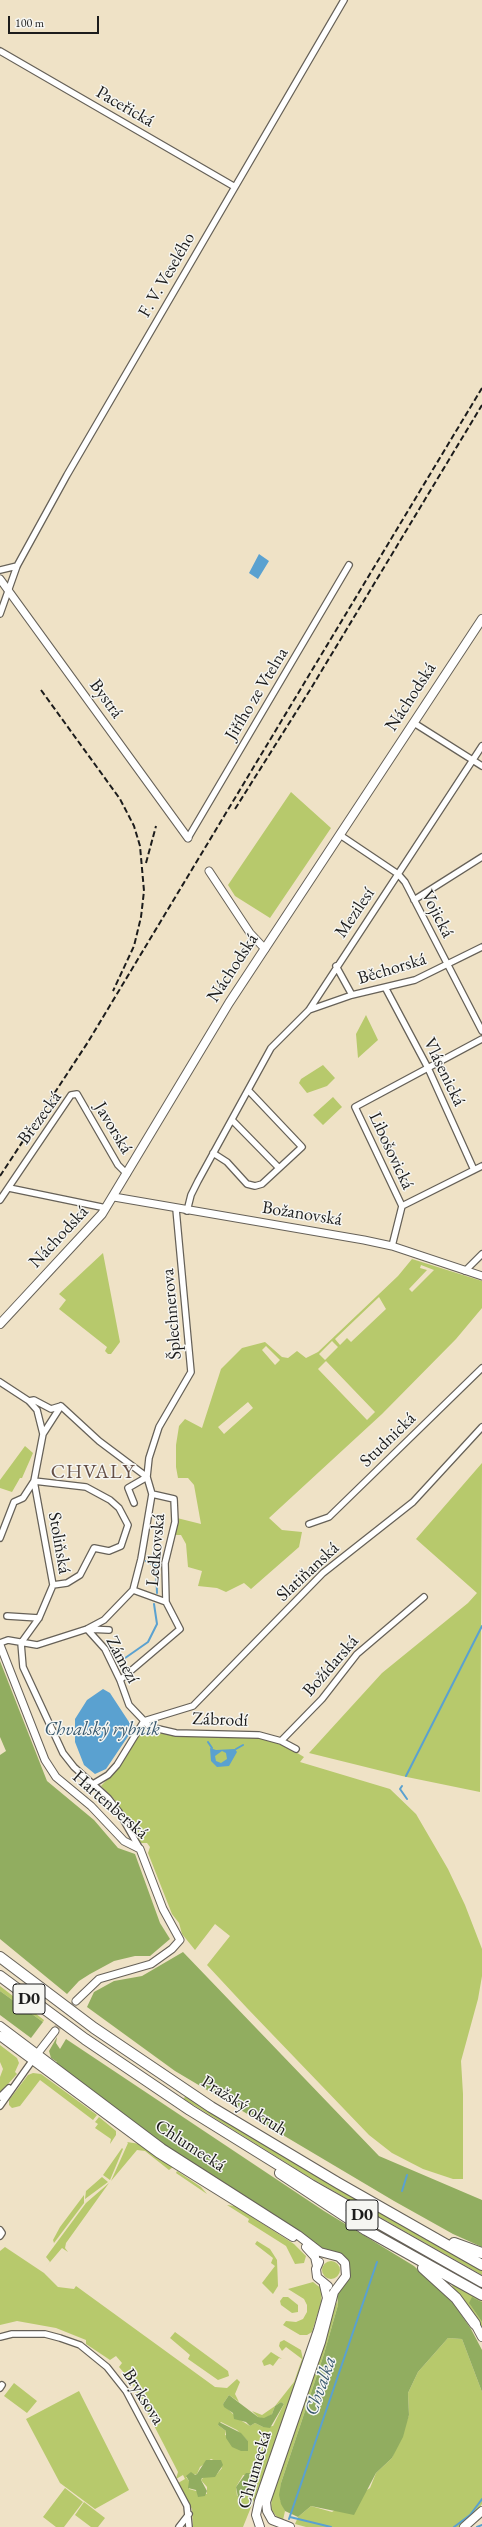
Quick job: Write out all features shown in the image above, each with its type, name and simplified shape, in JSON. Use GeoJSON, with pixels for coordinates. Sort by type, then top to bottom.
{"type":"FeatureCollection","features":[{"type":"Feature","properties":{"kind":"highway","name":"Pražský okruh"},"geometry":{"type":"LineString","coordinates":[[0,1957],[94,2028],[187,2091],[305,2164],[482,2265]]}},
{"type":"Feature","properties":{"kind":"highway","name":"Pražský okruh"},"geometry":{"type":"LineString","coordinates":[[0,1976],[116,2061],[244,2144],[482,2282]]}},
{"type":"Feature","properties":{"kind":"highway"},"geometry":{"type":"LineString","coordinates":[[244,2144],[315,2198],[406,2253],[482,2295]]}},
{"type":"Feature","properties":{"kind":"highway"},"geometry":{"type":"LineString","coordinates":[[418,2228],[482,2253]]}},
{"type":"Feature","properties":{"kind":"highway"},"geometry":{"type":"LineString","coordinates":[[406,2253],[456,2298],[475,2324]]}},
{"type":"Feature","properties":{"kind":"main road","name":"Náchodská"},"geometry":{"type":"LineString","coordinates":[[0,1324],[79,1240],[114,1197],[206,1039],[481,621]]}},
{"type":"Feature","properties":{"kind":"main road","name":"Chlumecká"},"geometry":{"type":"LineString","coordinates":[[0,2026],[162,2148],[298,2235],[320,2252],[331,2255]]}},
{"type":"Feature","properties":{"kind":"main road","name":"Chlumecká"},"geometry":{"type":"LineString","coordinates":[[0,2036],[158,2153],[294,2238],[313,2254],[316,2266]]}},
{"type":"Feature","properties":{"kind":"main road"},"geometry":{"type":"LineString","coordinates":[[331,2255],[340,2258],[346,2267],[346,2276],[340,2284],[332,2286],[324,2285],[317,2277],[316,2266],[322,2258],[331,2255]]}},
{"type":"Feature","properties":{"kind":"main road","name":"Chlumecká"},"geometry":{"type":"LineString","coordinates":[[290,2527],[272,2520],[267,2511],[266,2502],[321,2342],[334,2292],[340,2284]]}},
{"type":"Feature","properties":{"kind":"main road","name":"Chlumecká"},"geometry":{"type":"LineString","coordinates":[[260,2527],[256,2515],[259,2501],[318,2330],[327,2298],[324,2285]]}},
{"type":"Feature","properties":{"kind":"main road"},"geometry":{"type":"LineString","coordinates":[[475,2324],[482,2336]]}},
{"type":"Feature","properties":{"kind":"main road"},"geometry":{"type":"LineString","coordinates":[[464,2527],[482,2511]]}},
{"type":"Feature","properties":{"kind":"street","name":"F. V. Veselého"},"geometry":{"type":"LineString","coordinates":[[0,614],[17,566],[75,461],[344,0]]}},
{"type":"Feature","properties":{"kind":"street","name":"Paceřická"},"geometry":{"type":"LineString","coordinates":[[0,51],[235,187]]}},
{"type":"Feature","properties":{"kind":"street","name":"Jiřího ze Vtelna"},"geometry":{"type":"LineString","coordinates":[[188,838],[349,565]]}},
{"type":"Feature","properties":{"kind":"street"},"geometry":{"type":"LineString","coordinates":[[0,570],[17,566]]}},
{"type":"Feature","properties":{"kind":"street","name":"Bystrá"},"geometry":{"type":"LineString","coordinates":[[0,579],[188,838]]}},
{"type":"Feature","properties":{"kind":"street"},"geometry":{"type":"LineString","coordinates":[[414,723],[482,766]]}},
{"type":"Feature","properties":{"kind":"street","name":"Mezilesí"},"geometry":{"type":"LineString","coordinates":[[187,1211],[191,1195],[272,1048],[309,1010],[336,966],[482,746]]}},
{"type":"Feature","properties":{"kind":"street","name":"Vojická"},"geometry":{"type":"LineString","coordinates":[[340,835],[398,874],[405,882],[482,1031]]}},
{"type":"Feature","properties":{"kind":"street"},"geometry":{"type":"LineString","coordinates":[[414,900],[482,857]]}},
{"type":"Feature","properties":{"kind":"street"},"geometry":{"type":"LineString","coordinates":[[210,871],[250,933],[265,949]]}},
{"type":"Feature","properties":{"kind":"street","name":"Běchorská"},"geometry":{"type":"LineString","coordinates":[[309,1010],[352,995],[386,989],[415,980],[482,947]]}},
{"type":"Feature","properties":{"kind":"street","name":"Běchorská"},"geometry":{"type":"LineString","coordinates":[[336,966],[352,995]]}},
{"type":"Feature","properties":{"kind":"street","name":"Vlásenická"},"geometry":{"type":"LineString","coordinates":[[386,989],[428,1068],[474,1170]]}},
{"type":"Feature","properties":{"kind":"street"},"geometry":{"type":"LineString","coordinates":[[428,1068],[482,1039]]}},
{"type":"Feature","properties":{"kind":"street","name":"Libošovická"},"geometry":{"type":"LineString","coordinates":[[402,1206],[355,1107],[428,1068]]}},
{"type":"Feature","properties":{"kind":"street"},"geometry":{"type":"LineString","coordinates":[[213,1153],[227,1162],[247,1184],[255,1186],[262,1184],[302,1147],[249,1091]]}},
{"type":"Feature","properties":{"kind":"street","name":"Javorská"},"geometry":{"type":"LineString","coordinates":[[77,1094],[118,1165],[127,1174]]}},
{"type":"Feature","properties":{"kind":"street","name":"Březecká"},"geometry":{"type":"LineString","coordinates":[[0,1200],[71,1095],[77,1094]]}},
{"type":"Feature","properties":{"kind":"street"},"geometry":{"type":"LineString","coordinates":[[232,1120],[279,1168]]}},
{"type":"Feature","properties":{"kind":"street"},"geometry":{"type":"LineString","coordinates":[[392,1246],[402,1206],[482,1166]]}},
{"type":"Feature","properties":{"kind":"street"},"geometry":{"type":"LineString","coordinates":[[8,1188],[106,1208]]}},
{"type":"Feature","properties":{"kind":"street","name":"Božanovská"},"geometry":{"type":"LineString","coordinates":[[114,1197],[392,1246],[482,1276]]}},
{"type":"Feature","properties":{"kind":"street","name":"Šplechnerova"},"geometry":{"type":"LineString","coordinates":[[0,1644],[8,1640],[37,1645],[87,1629],[104,1620],[121,1604],[132,1590],[141,1559],[152,1494],[147,1476],[149,1458],[159,1427],[190,1372],[176,1209]]}},
{"type":"Feature","properties":{"kind":"street"},"geometry":{"type":"LineString","coordinates":[[465,1270],[482,1254]]}},
{"type":"Feature","properties":{"kind":"street","name":"Studnická"},"geometry":{"type":"LineString","coordinates":[[309,1524],[329,1517],[482,1368]]}},
{"type":"Feature","properties":{"kind":"street","name":"Stoliňská"},"geometry":{"type":"LineString","coordinates":[[0,1382],[29,1401],[37,1410],[43,1434],[34,1481],[53,1585],[39,1618],[21,1643]]}},
{"type":"Feature","properties":{"kind":"street","name":"Stoliňská"},"geometry":{"type":"LineString","coordinates":[[29,1401],[34,1400],[51,1409],[61,1406]]}},
{"type":"Feature","properties":{"kind":"street"},"geometry":{"type":"LineString","coordinates":[[43,1434],[61,1406],[99,1441],[147,1476],[128,1488],[134,1503]]}},
{"type":"Feature","properties":{"kind":"street","name":"Slatiňanská"},"geometry":{"type":"LineString","coordinates":[[144,1721],[193,1706],[324,1573],[413,1502],[482,1427]]}},
{"type":"Feature","properties":{"kind":"street"},"geometry":{"type":"LineString","coordinates":[[0,1538],[14,1502],[23,1498],[34,1481],[86,1487],[114,1504],[128,1525],[121,1546],[109,1551],[94,1548],[80,1575],[67,1583],[53,1585]]}},
{"type":"Feature","properties":{"kind":"street","name":"Ledkovská"},"geometry":{"type":"LineString","coordinates":[[120,1680],[180,1629],[166,1602],[165,1563],[175,1522],[174,1499],[152,1494]]}},
{"type":"Feature","properties":{"kind":"street","name":"Ledkovská"},"geometry":{"type":"LineString","coordinates":[[132,1590],[166,1602]]}},
{"type":"Feature","properties":{"kind":"street","name":"Božídarská"},"geometry":{"type":"LineString","coordinates":[[281,1741],[322,1699],[357,1654],[424,1597]]}},
{"type":"Feature","properties":{"kind":"street"},"geometry":{"type":"LineString","coordinates":[[7,1616],[39,1618]]}},
{"type":"Feature","properties":{"kind":"street","name":"Zámezí"},"geometry":{"type":"LineString","coordinates":[[87,1629],[105,1649],[120,1680],[129,1705],[144,1721]]}},
{"type":"Feature","properties":{"kind":"street","name":"Zámezí"},"geometry":{"type":"LineString","coordinates":[[87,1629],[109,1630]]}},
{"type":"Feature","properties":{"kind":"street"},"geometry":{"type":"LineString","coordinates":[[21,1643],[22,1660],[28,1680],[60,1746],[74,1768],[93,1784],[119,1812],[140,1849]]}},
{"type":"Feature","properties":{"kind":"street","name":"Hartenberská"},"geometry":{"type":"LineString","coordinates":[[0,1644],[42,1752],[56,1777],[97,1812],[124,1841],[140,1849],[163,1909],[180,1943],[151,1964],[99,1979],[76,2001]]}},
{"type":"Feature","properties":{"kind":"street"},"geometry":{"type":"LineString","coordinates":[[93,1784],[108,1775],[130,1745],[144,1721]]}},
{"type":"Feature","properties":{"kind":"street","name":"Zábrodí"},"geometry":{"type":"LineString","coordinates":[[144,1721],[150,1727],[176,1733],[259,1735],[281,1741],[296,1749]]}},
{"type":"Feature","properties":{"kind":"street"},"geometry":{"type":"LineString","coordinates":[[0,2106],[12,2086],[55,2031]]}},
{"type":"Feature","properties":{"kind":"street"},"geometry":{"type":"LineString","coordinates":[[0,2097],[12,2086]]}},
{"type":"Feature","properties":{"kind":"street","name":"Bryksova"},"geometry":{"type":"LineString","coordinates":[[0,2337],[12,2334],[39,2334],[60,2338],[80,2345],[107,2367],[126,2391],[187,2506],[189,2514],[189,2527]]}},
{"type":"Feature","properties":{"kind":"street"},"geometry":{"type":"LineString","coordinates":[[179,2527],[189,2514]]}},
{"type":"Feature","properties":{"kind":"green space"},"geometry":{"type":"Polygon","coordinates":[[[291,792],[331,828],[270,918],[235,896],[228,885],[291,792]]]}},
{"type":"Feature","properties":{"kind":"green space"},"geometry":{"type":"Polygon","coordinates":[[[366,1015],[378,1040],[358,1058],[356,1034],[366,1015]]]}},
{"type":"Feature","properties":{"kind":"green space"},"geometry":{"type":"Polygon","coordinates":[[[323,1065],[335,1078],[327,1086],[307,1093],[299,1083],[301,1079],[323,1065]]]}},
{"type":"Feature","properties":{"kind":"green space"},"geometry":{"type":"Polygon","coordinates":[[[333,1097],[342,1107],[323,1125],[313,1115],[333,1097]]]}},
{"type":"Feature","properties":{"kind":"green space"},"geometry":{"type":"Polygon","coordinates":[[[103,1253],[120,1342],[111,1354],[108,1354],[105,1351],[107,1347],[59,1309],[66,1300],[59,1294],[103,1253]]]}},
{"type":"Feature","properties":{"kind":"green space"},"geometry":{"type":"Polygon","coordinates":[[[412,1259],[482,1281],[482,1308],[456,1339],[382,1414],[269,1518],[282,1530],[302,1532],[299,1547],[251,1589],[244,1583],[226,1592],[217,1588],[198,1586],[202,1571],[188,1567],[186,1544],[181,1535],[175,1535],[177,1518],[201,1524],[194,1485],[188,1478],[178,1478],[176,1467],[176,1445],[179,1426],[185,1419],[202,1428],[221,1369],[242,1348],[265,1342],[282,1357],[288,1358],[297,1351],[306,1358],[318,1352],[398,1276],[412,1259]],[[421,1265],[420,1268],[427,1270],[409,1289],[412,1292],[434,1270],[421,1265]],[[379,1297],[335,1339],[340,1345],[347,1338],[351,1342],[386,1309],[379,1297]],[[332,1341],[319,1354],[325,1360],[338,1347],[332,1341]],[[266,1346],[262,1350],[275,1365],[280,1360],[266,1346]],[[326,1361],[318,1369],[367,1420],[375,1412],[326,1361]],[[248,1402],[218,1427],[224,1434],[253,1408],[248,1402]]]}},
{"type":"Feature","properties":{"kind":"green space"},"geometry":{"type":"Polygon","coordinates":[[[25,1446],[33,1453],[22,1478],[20,1478],[12,1492],[0,1488],[0,1480],[25,1446]]]}},
{"type":"Feature","properties":{"kind":"green space"},"geometry":{"type":"Polygon","coordinates":[[[482,1463],[480,1792],[402,1776],[309,1753],[382,1673],[468,1603],[477,1593],[416,1539],[482,1463]]]}},
{"type":"Feature","properties":{"kind":"green space"},"geometry":{"type":"Polygon","coordinates":[[[0,1661],[47,1781],[94,1820],[118,1848],[135,1854],[160,1923],[170,1939],[150,1956],[135,1956],[114,1961],[79,1981],[67,1994],[0,1939],[0,1755],[6,1751],[0,1737],[0,1661]]]}},
{"type":"Feature","properties":{"kind":"green space"},"geometry":{"type":"Polygon","coordinates":[[[145,1726],[148,1729],[177,1737],[257,1737],[282,1744],[304,1757],[300,1762],[390,1789],[416,1814],[448,1869],[465,1905],[482,1949],[482,1976],[478,1999],[461,2061],[463,2094],[463,2179],[453,2179],[423,2169],[392,2153],[369,2135],[247,2008],[207,1965],[230,1936],[215,1924],[195,1950],[182,1934],[179,1923],[172,1914],[148,1853],[150,1847],[147,1843],[141,1843],[114,1799],[101,1786],[119,1767],[145,1726]]]}},
{"type":"Feature","properties":{"kind":"green space"},"geometry":{"type":"Polygon","coordinates":[[[183,1952],[379,2156],[482,2200],[482,2247],[453,2234],[394,2201],[175,2071],[87,2007],[94,1992],[114,1981],[142,1976],[183,1952]]]}},
{"type":"Feature","properties":{"kind":"green space"},"geometry":{"type":"Polygon","coordinates":[[[0,1986],[44,2020],[43,2022],[0,1991],[0,1986]]]}},
{"type":"Feature","properties":{"kind":"green space"},"geometry":{"type":"Polygon","coordinates":[[[0,1991],[43,2022],[31,2038],[0,2015],[0,1991]]]}},
{"type":"Feature","properties":{"kind":"green space"},"geometry":{"type":"Polygon","coordinates":[[[57,2037],[56,2043],[60,2049],[66,2039],[324,2211],[414,2266],[454,2304],[471,2329],[482,2350],[482,2392],[462,2339],[448,2338],[418,2372],[408,2393],[409,2415],[403,2437],[392,2458],[376,2473],[354,2515],[311,2506],[298,2517],[285,2511],[281,2504],[279,2495],[281,2483],[324,2354],[338,2305],[337,2294],[349,2277],[348,2261],[339,2253],[324,2250],[307,2237],[176,2153],[55,2064],[57,2062],[51,2058],[49,2051],[57,2037]]]}},
{"type":"Feature","properties":{"kind":"green space"},"geometry":{"type":"Polygon","coordinates":[[[0,2045],[17,2058],[19,2063],[15,2072],[17,2074],[0,2093],[0,2077],[3,2069],[0,2062],[0,2045]]]}},
{"type":"Feature","properties":{"kind":"green space"},"geometry":{"type":"Polygon","coordinates":[[[33,2073],[41,2074],[97,2115],[93,2120],[40,2080],[20,2106],[12,2108],[9,2105],[9,2100],[28,2075],[33,2073]]]}},
{"type":"Feature","properties":{"kind":"green space"},"geometry":{"type":"Polygon","coordinates":[[[185,2096],[312,2173],[482,2270],[482,2275],[309,2177],[184,2099],[185,2096]]]}},
{"type":"Feature","properties":{"kind":"green space"},"geometry":{"type":"Polygon","coordinates":[[[99,2117],[116,2131],[116,2135],[110,2144],[111,2139],[95,2128],[98,2124],[95,2122],[99,2117]]]}},
{"type":"Feature","properties":{"kind":"green space"},"geometry":{"type":"Polygon","coordinates":[[[127,2142],[140,2144],[173,2167],[169,2170],[145,2151],[137,2150],[111,2181],[128,2143],[127,2142]]]}},
{"type":"Feature","properties":{"kind":"green space"},"geometry":{"type":"Polygon","coordinates":[[[122,2148],[123,2149],[110,2180],[103,2175],[122,2148]]]}},
{"type":"Feature","properties":{"kind":"green space"},"geometry":{"type":"Polygon","coordinates":[[[177,2171],[201,2187],[207,2194],[176,2173],[177,2171]]]}},
{"type":"Feature","properties":{"kind":"green space"},"geometry":{"type":"Polygon","coordinates":[[[102,2177],[108,2182],[85,2199],[86,2191],[102,2177]]]}},
{"type":"Feature","properties":{"kind":"green space"},"geometry":{"type":"Polygon","coordinates":[[[109,2183],[66,2243],[65,2248],[68,2252],[62,2248],[45,2268],[50,2262],[46,2257],[86,2203],[109,2183]]]}},
{"type":"Feature","properties":{"kind":"green space"},"geometry":{"type":"Polygon","coordinates":[[[84,2195],[84,2203],[54,2243],[53,2240],[60,2227],[84,2195]]]}},
{"type":"Feature","properties":{"kind":"green space"},"geometry":{"type":"Polygon","coordinates":[[[227,2205],[235,2206],[294,2244],[306,2256],[304,2263],[295,2264],[286,2246],[248,2222],[249,2219],[227,2205]]]}},
{"type":"Feature","properties":{"kind":"green space"},"geometry":{"type":"Polygon","coordinates":[[[257,2241],[270,2249],[277,2260],[278,2286],[273,2294],[262,2283],[275,2266],[271,2263],[273,2258],[255,2244],[257,2241]]]}},
{"type":"Feature","properties":{"kind":"green space"},"geometry":{"type":"Polygon","coordinates":[[[5,2247],[44,2273],[58,2287],[74,2289],[76,2286],[215,2387],[227,2388],[237,2379],[240,2382],[235,2394],[239,2402],[229,2395],[223,2404],[237,2418],[250,2426],[255,2423],[263,2427],[273,2426],[284,2404],[281,2402],[275,2406],[294,2382],[302,2359],[286,2347],[282,2351],[279,2346],[280,2342],[284,2340],[301,2350],[303,2360],[260,2485],[243,2527],[193,2527],[192,2509],[178,2483],[185,2479],[183,2475],[176,2479],[178,2472],[131,2381],[119,2367],[122,2363],[116,2356],[110,2360],[86,2344],[86,2340],[56,2328],[17,2321],[0,2325],[0,2251],[5,2247]],[[221,2422],[218,2425],[226,2431],[225,2435],[248,2441],[237,2430],[221,2422]],[[211,2459],[200,2467],[197,2474],[186,2477],[189,2481],[189,2489],[207,2494],[207,2487],[201,2480],[205,2476],[217,2474],[222,2468],[216,2461],[211,2459]],[[243,2475],[236,2487],[237,2496],[244,2493],[252,2475],[243,2475]]]}},
{"type":"Feature","properties":{"kind":"green space"},"geometry":{"type":"Polygon","coordinates":[[[331,2261],[335,2262],[339,2266],[339,2274],[335,2278],[331,2279],[327,2278],[323,2274],[322,2270],[323,2266],[327,2262],[331,2261]]]}},
{"type":"Feature","properties":{"kind":"green space"},"geometry":{"type":"Polygon","coordinates":[[[313,2282],[322,2289],[321,2303],[312,2332],[307,2335],[300,2335],[283,2325],[286,2321],[296,2322],[303,2319],[307,2312],[307,2305],[304,2299],[288,2289],[313,2282]]]}},
{"type":"Feature","properties":{"kind":"green space"},"geometry":{"type":"Polygon","coordinates":[[[453,2284],[482,2300],[482,2302],[473,2298],[470,2304],[482,2322],[482,2327],[452,2286],[453,2284]]]}},
{"type":"Feature","properties":{"kind":"green space"},"geometry":{"type":"Polygon","coordinates":[[[283,2297],[288,2297],[298,2305],[298,2312],[292,2313],[281,2305],[280,2301],[283,2297]]]}},
{"type":"Feature","properties":{"kind":"green space"},"geometry":{"type":"Polygon","coordinates":[[[472,2297],[482,2302],[482,2322],[469,2303],[472,2297]]]}},
{"type":"Feature","properties":{"kind":"green space"},"geometry":{"type":"Polygon","coordinates":[[[337,2301],[338,2305],[324,2354],[281,2483],[280,2499],[285,2511],[283,2520],[276,2516],[271,2509],[272,2494],[337,2301]]]}},
{"type":"Feature","properties":{"kind":"green space"},"geometry":{"type":"Polygon","coordinates":[[[175,2332],[228,2371],[229,2376],[218,2380],[188,2359],[190,2355],[170,2338],[175,2332]]]}},
{"type":"Feature","properties":{"kind":"green space"},"geometry":{"type":"Polygon","coordinates":[[[448,2338],[462,2339],[482,2392],[482,2504],[477,2511],[460,2527],[306,2527],[295,2524],[298,2517],[311,2506],[332,2512],[370,2488],[376,2473],[392,2458],[409,2415],[408,2393],[418,2372],[448,2338]]]}},
{"type":"Feature","properties":{"kind":"green space"},"geometry":{"type":"Polygon","coordinates":[[[271,2352],[282,2359],[279,2358],[273,2366],[270,2364],[264,2366],[262,2361],[271,2352]]]}},
{"type":"Feature","properties":{"kind":"green space"},"geometry":{"type":"Polygon","coordinates":[[[14,2383],[37,2401],[27,2413],[4,2396],[14,2383]]]}},
{"type":"Feature","properties":{"kind":"green space"},"geometry":{"type":"Polygon","coordinates":[[[79,2391],[129,2490],[95,2509],[60,2483],[26,2419],[79,2391]]]}},
{"type":"Feature","properties":{"kind":"green space"},"geometry":{"type":"Polygon","coordinates":[[[229,2395],[258,2417],[264,2418],[272,2414],[275,2406],[281,2402],[284,2404],[270,2428],[263,2427],[255,2423],[250,2426],[246,2422],[234,2419],[233,2413],[224,2407],[223,2404],[229,2395]]]}},
{"type":"Feature","properties":{"kind":"green space"},"geometry":{"type":"Polygon","coordinates":[[[275,2406],[272,2414],[265,2419],[258,2417],[252,2411],[262,2415],[275,2406]]]}},
{"type":"Feature","properties":{"kind":"green space"},"geometry":{"type":"Polygon","coordinates":[[[219,2422],[241,2433],[248,2441],[248,2451],[241,2451],[232,2447],[226,2438],[226,2431],[218,2425],[219,2422]]]}},
{"type":"Feature","properties":{"kind":"green space"},"geometry":{"type":"Polygon","coordinates":[[[206,2460],[221,2460],[223,2465],[215,2477],[202,2478],[201,2480],[207,2491],[205,2496],[198,2497],[196,2490],[188,2488],[189,2481],[186,2476],[191,2472],[195,2475],[197,2474],[206,2460]]]}},
{"type":"Feature","properties":{"kind":"green space"},"geometry":{"type":"Polygon","coordinates":[[[246,2473],[252,2473],[251,2478],[243,2496],[238,2497],[236,2487],[246,2473]]]}},
{"type":"Feature","properties":{"kind":"green space"},"geometry":{"type":"Polygon","coordinates":[[[65,2488],[83,2502],[64,2527],[56,2527],[43,2517],[65,2488]]]}},
{"type":"Feature","properties":{"kind":"green space"},"geometry":{"type":"Polygon","coordinates":[[[84,2502],[105,2518],[98,2527],[91,2527],[75,2515],[84,2502]]]}},
{"type":"Feature","properties":{"kind":"water"},"geometry":{"type":"Polygon","coordinates":[[[259,554],[269,561],[258,579],[249,573],[259,554]]]}},
{"type":"Feature","properties":{"kind":"water","name":"Chvalský rybník"},"geometry":{"type":"Polygon","coordinates":[[[103,1689],[110,1693],[129,1722],[135,1726],[106,1769],[95,1774],[84,1765],[75,1742],[75,1719],[87,1700],[103,1689]]]}},
{"type":"Feature","properties":{"kind":"water"},"geometry":{"type":"Polygon","coordinates":[[[210,1748],[216,1750],[235,1749],[237,1752],[229,1766],[217,1767],[211,1761],[210,1748]],[[222,1751],[215,1756],[216,1761],[221,1763],[227,1759],[226,1753],[222,1751]]]}},
{"type":"Feature","properties":{"kind":"waterway","name":"Chvalka"},"geometry":{"type":"LineString","coordinates":[[146,1561],[156,1566],[157,1593]]}},
{"type":"Feature","properties":{"kind":"waterway","name":"Chvalka"},"geometry":{"type":"LineString","coordinates":[[118,1663],[148,1642],[157,1624],[154,1604]]}},
{"type":"Feature","properties":{"kind":"waterway"},"geometry":{"type":"LineString","coordinates":[[406,1776],[482,1626]]}},
{"type":"Feature","properties":{"kind":"waterway"},"geometry":{"type":"LineString","coordinates":[[208,1742],[212,1748]]}},
{"type":"Feature","properties":{"kind":"waterway","name":"Chvalka"},"geometry":{"type":"LineString","coordinates":[[236,1749],[243,1745]]}},
{"type":"Feature","properties":{"kind":"waterway","name":"Chvalka"},"geometry":{"type":"LineString","coordinates":[[402,1786],[400,1789],[407,1799]]}},
{"type":"Feature","properties":{"kind":"waterway","name":"Chvalka"},"geometry":{"type":"LineString","coordinates":[[402,2191],[407,2175]]}},
{"type":"Feature","properties":{"kind":"waterway","name":"Chvalka"},"geometry":{"type":"LineString","coordinates":[[289,2519],[377,2262]]}},
{"type":"Feature","properties":{"kind":"waterway"},"geometry":{"type":"LineString","coordinates":[[454,2527],[470,2515],[482,2499]]}},
{"type":"Feature","properties":{"kind":"waterway"},"geometry":{"type":"LineString","coordinates":[[290,2517],[331,2527]]}},
{"type":"Feature","properties":{"kind":"waterway"},"geometry":{"type":"LineString","coordinates":[[477,2527],[482,2525]]}},
{"type":"Feature","properties":{"kind":"tunnel"},"geometry":{"type":"LineString","coordinates":[[55,2031],[76,2001]]}},
{"type":"Feature","properties":{"kind":"railway"},"geometry":{"type":"LineString","coordinates":[[0,1176],[88,1042],[482,388]]}},
{"type":"Feature","properties":{"kind":"railway"},"geometry":{"type":"LineString","coordinates":[[235,809],[310,690],[482,405]]}},
{"type":"Feature","properties":{"kind":"railway"},"geometry":{"type":"LineString","coordinates":[[41,690],[120,799],[134,826],[140,846],[144,891],[141,917],[134,946],[113,991]]}},
{"type":"Feature","properties":{"kind":"railway"},"geometry":{"type":"LineString","coordinates":[[146,863],[156,826]]}},
{"type":"Feature","properties":{"kind":"district","name":"CHVALY"},"geometry":{"type":"Point","coordinates":[93,1473]}}]}
